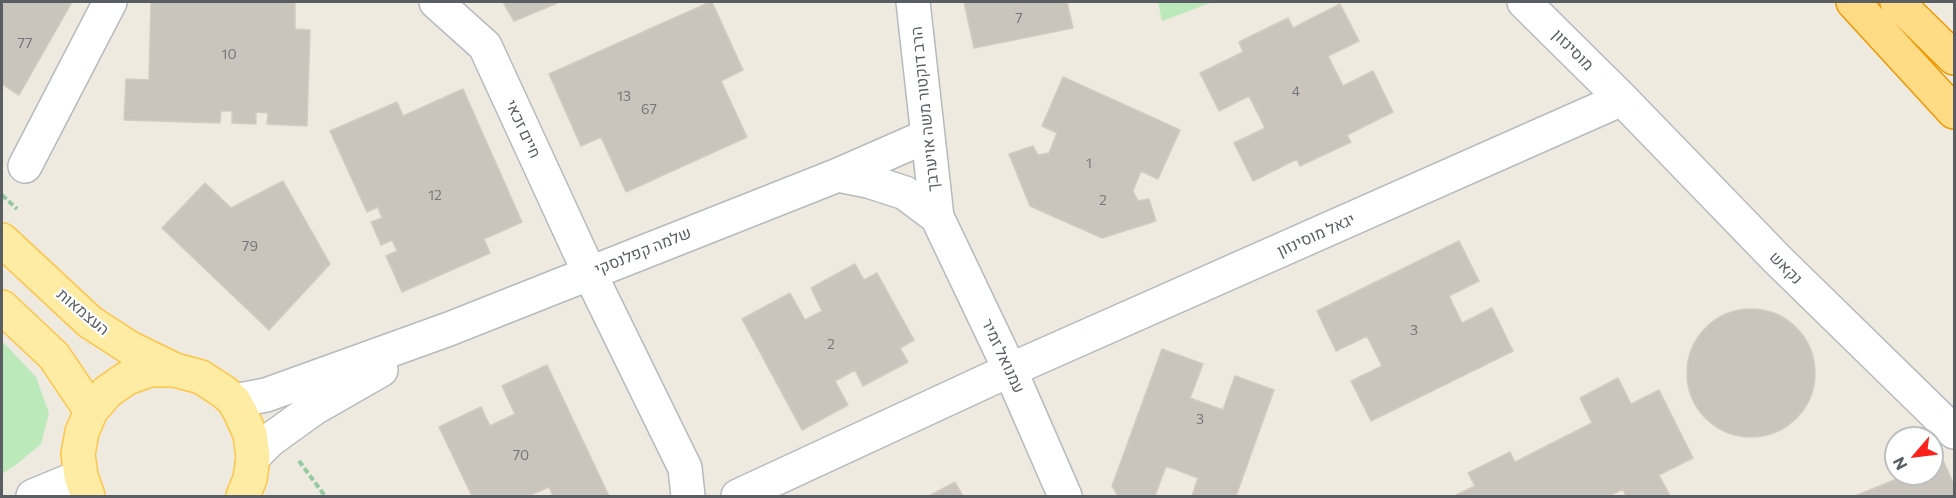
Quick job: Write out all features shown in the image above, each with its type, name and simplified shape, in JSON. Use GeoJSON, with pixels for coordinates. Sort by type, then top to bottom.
{"type":"FeatureCollection","features":[{"type":"Feature","properties":{"kind":"highway"},"geometry":{"type":"LineString","coordinates":[[1853,2],[1954,112]]}},
{"type":"Feature","properties":{"kind":"highway"},"geometry":{"type":"LineString","coordinates":[[1897,2],[1954,58]]}},
{"type":"Feature","properties":{"kind":"main road","name":"העצמאות"},"geometry":{"type":"LineString","coordinates":[[2,240],[90,322],[130,348],[175,370]]}},
{"type":"Feature","properties":{"kind":"main road"},"geometry":{"type":"LineString","coordinates":[[2,307],[54,356],[91,411]]}},
{"type":"Feature","properties":{"kind":"main road"},"geometry":{"type":"LineString","coordinates":[[85,486],[78,454],[82,432],[91,411],[107,392],[127,378],[150,370],[175,370],[201,377],[234,401],[250,434],[252,482]]}},
{"type":"Feature","properties":{"kind":"street"},"geometry":{"type":"LineString","coordinates":[[25,166],[110,2]]}},
{"type":"Feature","properties":{"kind":"street","name":"חיים זכאי"},"geometry":{"type":"LineString","coordinates":[[436,2],[485,46],[589,272],[684,468],[688,496]]}},
{"type":"Feature","properties":{"kind":"street","name":"הרב דוקטור משה אויערבך"},"geometry":{"type":"LineString","coordinates":[[913,2],[937,217]]}},
{"type":"Feature","properties":{"kind":"street","name":"מוסינזון"},"geometry":{"type":"LineString","coordinates":[[1524,2],[1622,99]]}},
{"type":"Feature","properties":{"kind":"street","name":"יגאל מוסינזון"},"geometry":{"type":"LineString","coordinates":[[738,496],[1010,370],[1622,99]]}},
{"type":"Feature","properties":{"kind":"street","name":"נקאש"},"geometry":{"type":"LineString","coordinates":[[1622,99],[1778,259],[1954,432]]}},
{"type":"Feature","properties":{"kind":"street","name":"שלמה קפלנסקי"},"geometry":{"type":"LineString","coordinates":[[234,401],[266,395],[449,329],[838,175],[927,136]]}},
{"type":"Feature","properties":{"kind":"street"},"geometry":{"type":"LineString","coordinates":[[838,175],[868,181],[905,193],[937,217]]}},
{"type":"Feature","properties":{"kind":"street","name":"עמנואל זמיר"},"geometry":{"type":"LineString","coordinates":[[937,217],[1010,370],[1065,496]]}},
{"type":"Feature","properties":{"kind":"street","name":"שלמה קפלנסקי"},"geometry":{"type":"LineString","coordinates":[[252,482],[270,440],[313,410],[449,329]]}},
{"type":"Feature","properties":{"kind":"street"},"geometry":{"type":"LineString","coordinates":[[33,496],[85,486]]}},
{"type":"Feature","properties":{"kind":"green space"},"geometry":{"type":"Polygon","coordinates":[[[1158,2],[1213,2],[1162,21],[1158,2]]]}},
{"type":"Feature","properties":{"kind":"green space"},"geometry":{"type":"Polygon","coordinates":[[[2,341],[36,377],[49,413],[41,444],[2,474],[2,341]]]}},
{"type":"Feature","properties":{"kind":"building"},"geometry":{"type":"Polygon","coordinates":[[[2,2],[72,2],[19,95],[2,84],[2,2]]]}},
{"type":"Feature","properties":{"kind":"building"},"geometry":{"type":"Polygon","coordinates":[[[151,2],[295,2],[295,29],[310,30],[307,126],[267,124],[268,113],[256,112],[256,124],[232,123],[232,111],[221,111],[220,123],[124,120],[126,79],[149,80],[151,2]]]}},
{"type":"Feature","properties":{"kind":"building"},"geometry":{"type":"Polygon","coordinates":[[[503,2],[560,2],[514,21],[503,2]]]}},
{"type":"Feature","properties":{"kind":"building"},"geometry":{"type":"Polygon","coordinates":[[[710,2],[743,70],[721,81],[747,137],[626,192],[601,137],[581,146],[549,74],[710,2]]]}},
{"type":"Feature","properties":{"kind":"building"},"geometry":{"type":"Polygon","coordinates":[[[964,2],[1067,2],[1073,28],[974,48],[964,2]]]}},
{"type":"Feature","properties":{"kind":"building"},"geometry":{"type":"Polygon","coordinates":[[[1340,4],[1359,41],[1328,56],[1343,86],[1373,71],[1393,112],[1347,135],[1351,142],[1300,166],[1297,159],[1253,181],[1234,143],[1265,128],[1249,96],[1219,111],[1200,73],[1243,52],[1239,42],[1288,18],[1293,28],[1340,4]]]}},
{"type":"Feature","properties":{"kind":"building"},"geometry":{"type":"Polygon","coordinates":[[[1063,77],[1180,130],[1158,179],[1141,171],[1133,191],[1138,201],[1149,199],[1156,221],[1102,238],[1030,206],[1009,154],[1033,146],[1038,155],[1049,153],[1057,133],[1042,126],[1063,77]]]}},
{"type":"Feature","properties":{"kind":"building"},"geometry":{"type":"Polygon","coordinates":[[[463,89],[522,222],[484,239],[490,253],[402,292],[386,256],[397,251],[392,240],[381,245],[371,222],[382,218],[378,207],[367,212],[330,131],[397,102],[403,116],[463,89]]]}},
{"type":"Feature","properties":{"kind":"building"},"geometry":{"type":"Polygon","coordinates":[[[283,181],[330,264],[269,330],[162,228],[205,183],[231,208],[283,181]]]}},
{"type":"Feature","properties":{"kind":"building"},"geometry":{"type":"Polygon","coordinates":[[[1459,241],[1479,281],[1449,296],[1462,323],[1492,308],[1513,351],[1371,421],[1351,381],[1382,366],[1367,336],[1336,351],[1317,311],[1459,241]]]}},
{"type":"Feature","properties":{"kind":"building"},"geometry":{"type":"Polygon","coordinates":[[[855,264],[864,280],[877,273],[914,340],[900,348],[908,362],[863,386],[855,370],[835,381],[848,405],[802,430],[742,319],[790,293],[805,320],[822,311],[811,288],[855,264]]]}},
{"type":"Feature","properties":{"kind":"building"},"geometry":{"type":"Polygon","coordinates":[[[1751,309],[1775,314],[1796,328],[1810,349],[1815,373],[1810,397],[1796,418],[1775,432],[1751,437],[1727,432],[1706,418],[1692,397],[1687,373],[1692,349],[1706,328],[1727,314],[1751,309]]]}},
{"type":"Feature","properties":{"kind":"building"},"geometry":{"type":"Polygon","coordinates":[[[1162,349],[1203,364],[1190,398],[1223,410],[1235,376],[1274,390],[1236,496],[1192,496],[1198,478],[1166,466],[1155,496],[1118,496],[1112,486],[1162,349]]]}},
{"type":"Feature","properties":{"kind":"building"},"geometry":{"type":"Polygon","coordinates":[[[547,365],[609,496],[553,496],[549,487],[528,496],[472,496],[439,427],[481,407],[490,426],[515,414],[502,386],[547,365]]]}},
{"type":"Feature","properties":{"kind":"building"},"geometry":{"type":"Polygon","coordinates":[[[1618,378],[1631,404],[1659,390],[1693,458],[1659,475],[1670,496],[1626,496],[1623,489],[1609,496],[1454,496],[1475,486],[1468,473],[1510,452],[1515,462],[1592,423],[1580,398],[1618,378]]]}},
{"type":"Feature","properties":{"kind":"building"},"geometry":{"type":"Polygon","coordinates":[[[1944,462],[1954,485],[1954,496],[1855,496],[1884,484],[1884,486],[1944,486],[1944,462]]]}},
{"type":"Feature","properties":{"kind":"building"},"geometry":{"type":"Polygon","coordinates":[[[955,482],[963,496],[929,496],[955,482]]]}}]}
